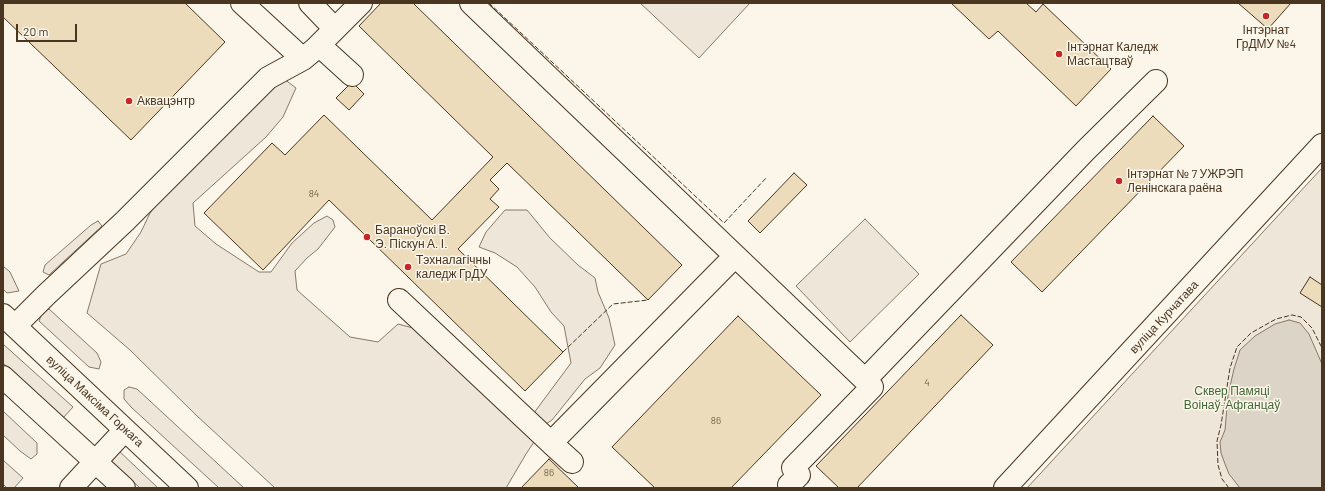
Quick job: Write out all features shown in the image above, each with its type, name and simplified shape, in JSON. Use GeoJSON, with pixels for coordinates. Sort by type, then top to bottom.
{"type":"FeatureCollection","features":[{"type":"Feature","properties":{"kind":"main road"},"geometry":{"type":"LineString","coordinates":[[242,3],[303,59]]}},
{"type":"Feature","properties":{"kind":"main road"},"geometry":{"type":"LineString","coordinates":[[310,3],[335,29]]}},
{"type":"Feature","properties":{"kind":"main road"},"geometry":{"type":"LineString","coordinates":[[9,320],[46,295],[125,221],[268,78],[303,59],[361,3]]}},
{"type":"Feature","properties":{"kind":"main road"},"geometry":{"type":"LineString","coordinates":[[471,3],[872,387],[793,468],[800,475],[789,487]]}},
{"type":"Feature","properties":{"kind":"main road"},"geometry":{"type":"LineString","coordinates":[[319,45],[352,75]]}},
{"type":"Feature","properties":{"kind":"main road"},"geometry":{"type":"LineString","coordinates":[[865,380],[1086,150],[1156,81]]}},
{"type":"Feature","properties":{"kind":"main road","name":"вуліца Курчатава"},"geometry":{"type":"LineString","coordinates":[[1005,488],[1322,145]]}},
{"type":"Feature","properties":{"kind":"main road"},"geometry":{"type":"LineString","coordinates":[[551,443],[736,256]]}},
{"type":"Feature","properties":{"kind":"main road"},"geometry":{"type":"LineString","coordinates":[[399,300],[572,462]]}},
{"type":"Feature","properties":{"kind":"main road","name":"вуліца Максіма Горкага"},"geometry":{"type":"LineString","coordinates":[[9,320],[187,488]]}},
{"type":"Feature","properties":{"kind":"main road"},"geometry":{"type":"LineString","coordinates":[[3,377],[124,488]]}},
{"type":"Feature","properties":{"kind":"main road"},"geometry":{"type":"LineString","coordinates":[[71,488],[125,430]]}},
{"type":"Feature","properties":{"kind":"green space"},"geometry":{"type":"Polygon","coordinates":[[[640,3],[750,3],[699,58],[640,3]]]}},
{"type":"Feature","properties":{"kind":"green space"},"geometry":{"type":"Polygon","coordinates":[[[284,79],[296,88],[283,117],[266,137],[193,203],[195,226],[216,244],[259,272],[271,272],[292,243],[314,223],[327,216],[333,220],[335,227],[318,249],[295,271],[297,290],[350,337],[378,342],[398,324],[413,328],[522,429],[571,363],[564,326],[551,312],[535,287],[517,267],[495,253],[479,247],[486,232],[505,210],[527,210],[550,238],[578,265],[595,278],[598,292],[609,318],[615,345],[600,368],[585,379],[552,420],[546,424],[506,488],[275,488],[196,415],[130,350],[87,313],[101,264],[126,254],[141,232],[150,213],[175,178],[250,103],[284,79]]]}},
{"type":"Feature","properties":{"kind":"green space","name":"Сквер Памяці Воінаў-Афганцаў"},"geometry":{"type":"Polygon","coordinates":[[[1322,168],[1322,488],[1027,488],[1251,245],[1322,168]]]}},
{"type":"Feature","properties":{"kind":"green space"},"geometry":{"type":"Polygon","coordinates":[[[865,219],[919,274],[850,342],[796,286],[865,219]]]}},
{"type":"Feature","properties":{"kind":"green space"},"geometry":{"type":"Polygon","coordinates":[[[98,221],[102,226],[49,275],[43,272],[45,265],[91,225],[98,221]]]}},
{"type":"Feature","properties":{"kind":"green space"},"geometry":{"type":"Polygon","coordinates":[[[3,266],[10,272],[19,291],[7,293],[3,289],[3,266]]]}},
{"type":"Feature","properties":{"kind":"green space"},"geometry":{"type":"Polygon","coordinates":[[[49,309],[97,353],[101,362],[99,369],[89,367],[39,321],[42,313],[49,309]]]}},
{"type":"Feature","properties":{"kind":"green space"},"geometry":{"type":"Polygon","coordinates":[[[3,344],[73,407],[63,418],[3,363],[3,344]]]}},
{"type":"Feature","properties":{"kind":"green space"},"geometry":{"type":"Polygon","coordinates":[[[129,387],[137,389],[244,488],[219,488],[131,407],[124,399],[124,390],[129,387]]]}},
{"type":"Feature","properties":{"kind":"green space"},"geometry":{"type":"Polygon","coordinates":[[[3,411],[37,443],[37,454],[31,459],[3,435],[3,411]]]}},
{"type":"Feature","properties":{"kind":"green space"},"geometry":{"type":"Polygon","coordinates":[[[118,450],[158,488],[140,488],[110,460],[118,450]]]}},
{"type":"Feature","properties":{"kind":"green space"},"geometry":{"type":"Polygon","coordinates":[[[3,460],[23,478],[14,488],[7,488],[3,484],[3,460]]]}},
{"type":"Feature","properties":{"kind":"shaded area"},"geometry":{"type":"Polygon","coordinates":[[[1289,320],[1300,323],[1309,334],[1322,364],[1322,488],[1240,488],[1229,474],[1221,453],[1220,442],[1225,430],[1228,395],[1234,369],[1240,350],[1255,336],[1275,324],[1289,320]]]}},
{"type":"Feature","properties":{"kind":"building","name":"Аквацэнтр"},"geometry":{"type":"Polygon","coordinates":[[[3,3],[185,3],[225,42],[131,140],[3,17],[3,3]]]}},
{"type":"Feature","properties":{"kind":"building"},"geometry":{"type":"Polygon","coordinates":[[[381,3],[413,3],[682,265],[648,300],[507,163],[490,180],[499,189],[490,199],[499,207],[458,249],[563,352],[525,391],[329,200],[263,270],[204,213],[272,143],[285,155],[324,115],[432,220],[493,157],[359,26],[381,3]]]}},
{"type":"Feature","properties":{"kind":"building","name":"Інтэрнат Каледж Мастацтваў"},"geometry":{"type":"Polygon","coordinates":[[[951,3],[1026,3],[1036,12],[1043,4],[1111,69],[1076,106],[998,31],[989,39],[951,3]]]}},
{"type":"Feature","properties":{"kind":"building","name":"Інтэрнат ГрДМУ №4"},"geometry":{"type":"Polygon","coordinates":[[[1238,3],[1291,3],[1268,29],[1238,3]]]}},
{"type":"Feature","properties":{"kind":"building"},"geometry":{"type":"Polygon","coordinates":[[[352,82],[364,94],[349,110],[336,98],[352,82]]]}},
{"type":"Feature","properties":{"kind":"building","name":"Інтэрнат № 7 УЖРЭП Ленінскага раёна"},"geometry":{"type":"Polygon","coordinates":[[[1153,116],[1184,146],[1042,292],[1011,262],[1153,116]]]}},
{"type":"Feature","properties":{"kind":"building"},"geometry":{"type":"Polygon","coordinates":[[[794,173],[807,185],[760,233],[748,221],[794,173]]]}},
{"type":"Feature","properties":{"kind":"building"},"geometry":{"type":"Polygon","coordinates":[[[1310,277],[1322,285],[1322,307],[1300,293],[1310,277]]]}},
{"type":"Feature","properties":{"kind":"building"},"geometry":{"type":"Polygon","coordinates":[[[961,315],[993,345],[857,488],[839,488],[816,466],[961,315]]]}},
{"type":"Feature","properties":{"kind":"building"},"geometry":{"type":"Polygon","coordinates":[[[738,316],[821,395],[731,488],[655,488],[612,447],[738,316]]]}},
{"type":"Feature","properties":{"kind":"building"},"geometry":{"type":"Polygon","coordinates":[[[549,459],[579,488],[521,488],[549,459]]]}},
{"type":"Feature","properties":{"kind":"fence"},"geometry":{"type":"LineString","coordinates":[[489,3],[724,223],[767,177]]}},
{"type":"Feature","properties":{"kind":"fence"},"geometry":{"type":"LineString","coordinates":[[563,352],[613,304],[648,300]]}},
{"type":"Feature","properties":{"kind":"fence"},"geometry":{"type":"LineString","coordinates":[[1229,488],[1222,479],[1218,465],[1217,441],[1230,368],[1237,347],[1251,333],[1276,319],[1292,315],[1301,317],[1312,328],[1322,348]]}},
{"type":"Feature","properties":{"kind":"place","name":"Інтэрнат ГрДМУ №4"},"geometry":{"type":"Point","coordinates":[1266,16]}},
{"type":"Feature","properties":{"kind":"place","name":"Інтэрнат Каледж Мастацтваў"},"geometry":{"type":"Point","coordinates":[1059,54]}},
{"type":"Feature","properties":{"kind":"place","name":"Аквацэнтр"},"geometry":{"type":"Point","coordinates":[129,101]}},
{"type":"Feature","properties":{"kind":"place","name":"Інтэрнат № 7 УЖРЭП Ленінскага раёна"},"geometry":{"type":"Point","coordinates":[1119,181]}},
{"type":"Feature","properties":{"kind":"place","name":"Бараноўскі В. Э. Піскун А. І."},"geometry":{"type":"Point","coordinates":[367,237]}},
{"type":"Feature","properties":{"kind":"place","name":"Тэхналагічны каледж ГрДУ"},"geometry":{"type":"Point","coordinates":[408,267]}}]}
